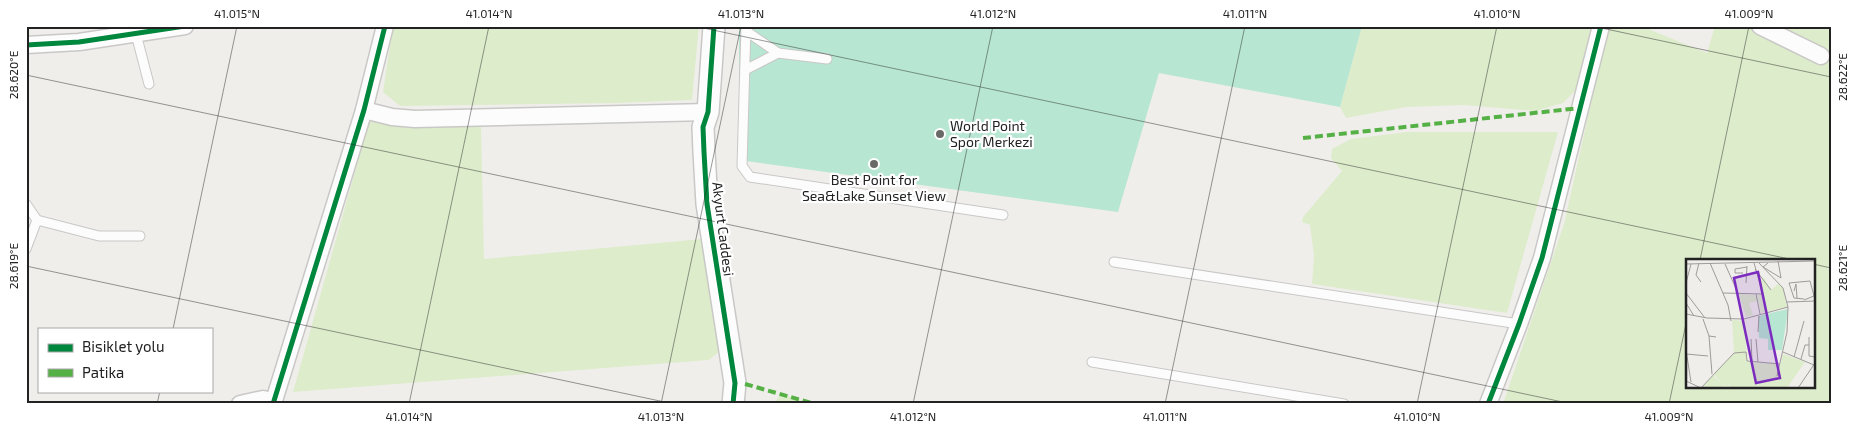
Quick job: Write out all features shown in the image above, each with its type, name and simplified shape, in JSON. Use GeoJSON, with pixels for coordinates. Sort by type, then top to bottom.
{"type":"FeatureCollection","features":[{"type":"Feature","properties":{"kind":"street"},"geometry":{"type":"LineString","coordinates":[[26,45],[79,42],[185,26]]}},
{"type":"Feature","properties":{"kind":"street"},"geometry":{"type":"LineString","coordinates":[[240,404],[263,399],[273,402],[364,110],[385,26]]}},
{"type":"Feature","properties":{"kind":"street","name":"Akyurt Caddesi"},"geometry":{"type":"LineString","coordinates":[[714,26],[708,112],[703,127],[707,204],[735,383],[733,404]]}},
{"type":"Feature","properties":{"kind":"street"},"geometry":{"type":"LineString","coordinates":[[1488,404],[1542,258],[1601,26]]}},
{"type":"Feature","properties":{"kind":"street"},"geometry":{"type":"LineString","coordinates":[[1760,26],[1821,56]]}},
{"type":"Feature","properties":{"kind":"street"},"geometry":{"type":"LineString","coordinates":[[364,110],[392,117],[415,119],[708,112]]}},
{"type":"Feature","properties":{"kind":"street","name":"Akyurt Caddesi"},"geometry":{"type":"LineString","coordinates":[[708,112],[713,122],[725,263],[743,364],[745,384],[743,404]]}},
{"type":"Feature","properties":{"kind":"lane"},"geometry":{"type":"LineString","coordinates":[[746,29],[778,53],[827,58]]}},
{"type":"Feature","properties":{"kind":"lane"},"geometry":{"type":"LineString","coordinates":[[746,29],[742,166],[750,178],[1003,215]]}},
{"type":"Feature","properties":{"kind":"lane"},"geometry":{"type":"LineString","coordinates":[[136,34],[149,84]]}},
{"type":"Feature","properties":{"kind":"lane"},"geometry":{"type":"LineString","coordinates":[[745,70],[778,53]]}},
{"type":"Feature","properties":{"kind":"lane"},"geometry":{"type":"LineString","coordinates":[[26,204],[37,220],[99,236],[140,236]]}},
{"type":"Feature","properties":{"kind":"lane"},"geometry":{"type":"LineString","coordinates":[[26,249],[37,220]]}},
{"type":"Feature","properties":{"kind":"lane"},"geometry":{"type":"LineString","coordinates":[[1114,262],[1519,324]]}},
{"type":"Feature","properties":{"kind":"lane"},"geometry":{"type":"LineString","coordinates":[[1092,362],[1344,404]]}},
{"type":"Feature","properties":{"kind":"green space"},"geometry":{"type":"Polygon","coordinates":[[[393,26],[699,26],[692,100],[400,106],[383,92],[393,26]]]}},
{"type":"Feature","properties":{"kind":"green space","name":"World Point Spor Merkezi"},"geometry":{"type":"Polygon","coordinates":[[[739,26],[1362,26],[1340,107],[1159,73],[1118,212],[739,160],[739,26]]]}},
{"type":"Feature","properties":{"kind":"green space"},"geometry":{"type":"Polygon","coordinates":[[[1362,26],[1594,26],[1580,86],[1563,103],[1535,111],[1464,105],[1406,107],[1346,118],[1340,107],[1362,26]]]}},
{"type":"Feature","properties":{"kind":"green space"},"geometry":{"type":"Polygon","coordinates":[[[1608,26],[1641,26],[1707,53],[1715,26],[1831,26],[1831,404],[1503,404],[1564,224],[1608,26]]]}},
{"type":"Feature","properties":{"kind":"green space"},"geometry":{"type":"Polygon","coordinates":[[[369,122],[481,126],[484,259],[702,239],[720,351],[709,360],[293,392],[369,122]]]}},
{"type":"Feature","properties":{"kind":"green space"},"geometry":{"type":"Polygon","coordinates":[[[1407,132],[1558,132],[1507,313],[1312,284],[1314,256],[1310,225],[1302,222],[1303,217],[1342,171],[1331,158],[1332,149],[1351,139],[1407,132]]]}},
{"type":"Feature","properties":{"kind":"green space"},"geometry":{"type":"Polygon","coordinates":[[[781,394],[815,404],[773,404],[781,394]]]}},
{"type":"Feature","properties":{"kind":"marked path"},"geometry":{"type":"LineString","coordinates":[[1303,138],[1580,108]]}},
{"type":"Feature","properties":{"kind":"marked path"},"geometry":{"type":"LineString","coordinates":[[745,384],[815,404]]}},
{"type":"Feature","properties":{"kind":"cycle path"},"geometry":{"type":"LineString","coordinates":[[26,45],[79,42],[185,26]]}},
{"type":"Feature","properties":{"kind":"cycle path"},"geometry":{"type":"LineString","coordinates":[[273,404],[364,110],[385,26]]}},
{"type":"Feature","properties":{"kind":"cycle path"},"geometry":{"type":"LineString","coordinates":[[714,26],[708,112],[703,127],[704,152],[707,204],[735,383],[733,404]]}},
{"type":"Feature","properties":{"kind":"cycle path"},"geometry":{"type":"LineString","coordinates":[[1488,404],[1542,258],[1601,26]]}},
{"type":"Feature","properties":{"kind":"place","name":"World Point Spor Merkezi"},"geometry":{"type":"Point","coordinates":[940,134]}},
{"type":"Feature","properties":{"kind":"place","name":"Best Point for Sea&Lake Sunset View"},"geometry":{"type":"Point","coordinates":[874,164]}}]}
